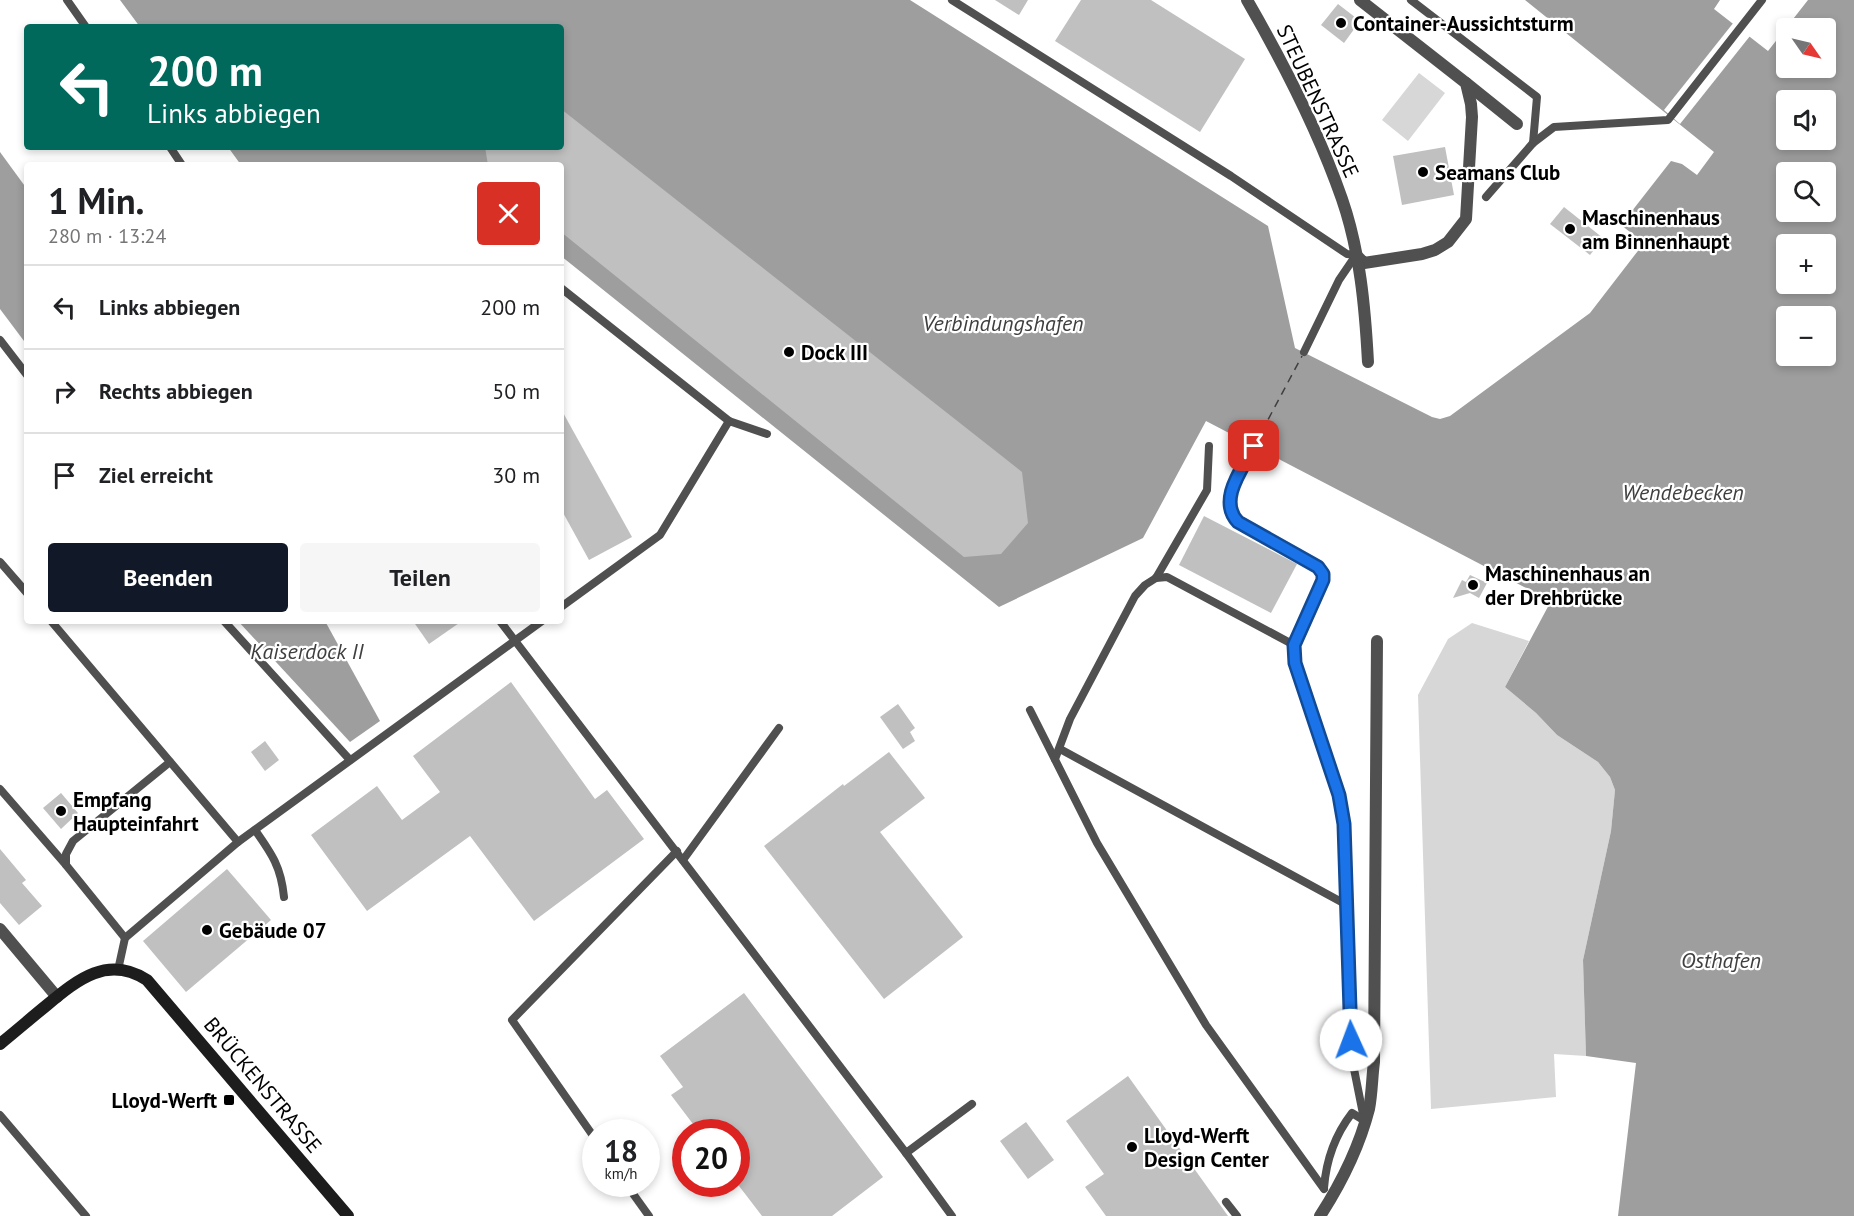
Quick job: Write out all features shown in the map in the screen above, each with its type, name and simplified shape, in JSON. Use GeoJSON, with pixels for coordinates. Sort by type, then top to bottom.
{"type":"FeatureCollection","features":[{"type":"Feature","properties":{"kind":"main road"},"geometry":{"type":"LineString","coordinates":[[0,1044],[57,997],[87,976],[99,971],[118,970]]}},
{"type":"Feature","properties":{"kind":"main road","name":"BRÜCKENSTRASSE"},"geometry":{"type":"LineString","coordinates":[[118,970],[133,973],[147,980],[348,1216]]}},
{"type":"Feature","properties":{"kind":"street","name":"STEUBENSTRASSE"},"geometry":{"type":"LineString","coordinates":[[1247,0],[1316,133],[1342,201],[1356,255],[1365,305],[1368,362]]}},
{"type":"Feature","properties":{"kind":"street"},"geometry":{"type":"LineString","coordinates":[[1360,0],[1517,124]]}},
{"type":"Feature","properties":{"kind":"street"},"geometry":{"type":"LineString","coordinates":[[1356,255],[1364,263],[1428,252],[1448,242],[1466,219],[1472,117],[1466,83]]}},
{"type":"Feature","properties":{"kind":"street"},"geometry":{"type":"LineString","coordinates":[[1320,1216],[1327,1194],[1357,1148],[1369,1107],[1374,1062],[1377,641]]}},
{"type":"Feature","properties":{"kind":"street"},"geometry":{"type":"LineString","coordinates":[[0,929],[57,997]]}},
{"type":"Feature","properties":{"kind":"lane"},"geometry":{"type":"LineString","coordinates":[[67,0],[84,24]]}},
{"type":"Feature","properties":{"kind":"lane"},"geometry":{"type":"LineString","coordinates":[[952,0],[1231,176],[1347,254],[1356,255],[1339,280],[1304,352]]}},
{"type":"Feature","properties":{"kind":"lane"},"geometry":{"type":"LineString","coordinates":[[1411,0],[1537,97],[1533,143]]}},
{"type":"Feature","properties":{"kind":"lane"},"geometry":{"type":"LineString","coordinates":[[1486,197],[1533,143],[1554,127],[1668,120],[1762,0]]}},
{"type":"Feature","properties":{"kind":"lane"},"geometry":{"type":"LineString","coordinates":[[564,290],[729,421],[767,434]]}},
{"type":"Feature","properties":{"kind":"lane"},"geometry":{"type":"LineString","coordinates":[[0,340],[24,371]]}},
{"type":"Feature","properties":{"kind":"lane"},"geometry":{"type":"LineString","coordinates":[[564,605],[660,535],[729,421]]}},
{"type":"Feature","properties":{"kind":"lane"},"geometry":{"type":"LineString","coordinates":[[1156,578],[1207,490],[1209,446]]}},
{"type":"Feature","properties":{"kind":"lane"},"geometry":{"type":"LineString","coordinates":[[1254,446],[1230,494],[1228,505],[1231,515],[1238,522],[1318,567],[1323,574],[1323,580],[1294,645],[1295,663],[1339,795],[1344,824],[1352,1059],[1365,1121]]}},
{"type":"Feature","properties":{"kind":"lane"},"geometry":{"type":"LineString","coordinates":[[0,562],[24,590]]}},
{"type":"Feature","properties":{"kind":"lane"},"geometry":{"type":"LineString","coordinates":[[1055,759],[1070,719],[1135,596],[1145,585],[1156,578],[1167,577],[1294,645]]}},
{"type":"Feature","properties":{"kind":"lane"},"geometry":{"type":"LineString","coordinates":[[54,624],[238,842]]}},
{"type":"Feature","properties":{"kind":"lane"},"geometry":{"type":"LineString","coordinates":[[227,624],[350,760]]}},
{"type":"Feature","properties":{"kind":"lane"},"geometry":{"type":"LineString","coordinates":[[502,624],[677,851],[906,1153],[951,1216]]}},
{"type":"Feature","properties":{"kind":"lane"},"geometry":{"type":"LineString","coordinates":[[118,970],[125,938],[238,842],[538,624]]}},
{"type":"Feature","properties":{"kind":"lane"},"geometry":{"type":"LineString","coordinates":[[1030,710],[1097,843],[1206,1024],[1327,1194]]}},
{"type":"Feature","properties":{"kind":"lane"},"geometry":{"type":"LineString","coordinates":[[683,860],[779,728]]}},
{"type":"Feature","properties":{"kind":"lane"},"geometry":{"type":"LineString","coordinates":[[1060,749],[1347,905]]}},
{"type":"Feature","properties":{"kind":"lane"},"geometry":{"type":"LineString","coordinates":[[66,866],[66,854],[73,841],[170,762]]}},
{"type":"Feature","properties":{"kind":"lane"},"geometry":{"type":"LineString","coordinates":[[0,789],[125,938]]}},
{"type":"Feature","properties":{"kind":"lane"},"geometry":{"type":"LineString","coordinates":[[255,830],[274,856],[282,876],[284,897]]}},
{"type":"Feature","properties":{"kind":"lane"},"geometry":{"type":"LineString","coordinates":[[582,1120],[512,1020],[677,851]]}},
{"type":"Feature","properties":{"kind":"lane"},"geometry":{"type":"LineString","coordinates":[[906,1153],[972,1104]]}},
{"type":"Feature","properties":{"kind":"lane"},"geometry":{"type":"LineString","coordinates":[[1327,1194],[1325,1169],[1340,1129],[1352,1113],[1365,1121]]}},
{"type":"Feature","properties":{"kind":"lane"},"geometry":{"type":"LineString","coordinates":[[0,1115],[86,1216]]}},
{"type":"Feature","properties":{"kind":"lane"},"geometry":{"type":"LineString","coordinates":[[635,1197],[649,1216]]}},
{"type":"Feature","properties":{"kind":"lane"},"geometry":{"type":"LineString","coordinates":[[1226,1202],[1237,1216]]}},
{"type":"Feature","properties":{"kind":"shaded area"},"geometry":{"type":"Polygon","coordinates":[[[1419,73],[1445,93],[1408,141],[1382,120],[1419,73]]]}},
{"type":"Feature","properties":{"kind":"shaded area"},"geometry":{"type":"Polygon","coordinates":[[[1472,623],[1529,641],[1505,687],[1536,713],[1557,735],[1598,762],[1610,777],[1615,790],[1611,831],[1583,960],[1586,1056],[1554,1054],[1556,1097],[1431,1109],[1418,695],[1448,639],[1472,623]]]}},
{"type":"Feature","properties":{"kind":"water"},"geometry":{"type":"Polygon","coordinates":[[[120,0],[910,0],[1268,226],[1295,348],[1440,419],[1450,416],[1590,313],[1644,243],[1621,225],[1671,161],[1682,164],[1697,175],[1714,152],[1525,0],[1720,0],[1714,9],[1768,51],[1776,41],[1776,78],[1836,78],[1836,18],[1794,18],[1808,0],[1854,0],[1854,1216],[1618,1216],[1636,1063],[1586,1056],[1583,960],[1611,831],[1615,790],[1610,777],[1598,762],[1557,735],[1536,713],[1505,687],[1551,601],[1206,421],[1143,538],[999,607],[564,258],[564,162],[239,162],[230,150],[564,150],[564,24],[138,24],[120,0]]]}},
{"type":"Feature","properties":{"kind":"water"},"geometry":{"type":"Polygon","coordinates":[[[0,152],[24,185],[24,341],[0,309],[0,152]]]}},
{"type":"Feature","properties":{"kind":"water","name":"Kaiserdock II"},"geometry":{"type":"Polygon","coordinates":[[[241,624],[327,624],[380,721],[350,742],[241,624]]]}},
{"type":"Feature","properties":{"kind":"pier"},"geometry":{"type":"Polygon","coordinates":[[[1734,22],[1750,36],[1680,124],[1664,110],[1734,22]]]}},
{"type":"Feature","properties":{"kind":"building"},"geometry":{"type":"Polygon","coordinates":[[[995,0],[1028,0],[1019,15],[995,0]]]}},
{"type":"Feature","properties":{"kind":"building"},"geometry":{"type":"Polygon","coordinates":[[[1081,0],[1151,0],[1245,59],[1200,132],[1055,41],[1081,0]]]}},
{"type":"Feature","properties":{"kind":"building","name":"Container-Aussichtsturm"},"geometry":{"type":"Polygon","coordinates":[[[1338,4],[1360,21],[1344,43],[1321,25],[1338,4]]]}},
{"type":"Feature","properties":{"kind":"building","name":"Dock III"},"geometry":{"type":"Polygon","coordinates":[[[564,111],[1022,472],[1028,523],[1001,554],[964,557],[564,234],[564,162],[488,162],[486,150],[564,150],[564,111]]]}},
{"type":"Feature","properties":{"kind":"building","name":"Seamans Club"},"geometry":{"type":"Polygon","coordinates":[[[1445,147],[1454,195],[1402,205],[1393,156],[1445,147]]]}},
{"type":"Feature","properties":{"kind":"building","name":"Maschinenhaus am Binnenhaupt"},"geometry":{"type":"Polygon","coordinates":[[[1564,207],[1603,238],[1590,255],[1550,224],[1564,207]]]}},
{"type":"Feature","properties":{"kind":"building"},"geometry":{"type":"Polygon","coordinates":[[[564,414],[632,537],[589,560],[564,514],[564,414]]]}},
{"type":"Feature","properties":{"kind":"building"},"geometry":{"type":"Polygon","coordinates":[[[1204,516],[1297,564],[1271,613],[1179,565],[1204,516]]]}},
{"type":"Feature","properties":{"kind":"building","name":"Maschinenhaus an der Drehbrücke"},"geometry":{"type":"Polygon","coordinates":[[[1470,575],[1487,583],[1479,598],[1470,593],[1453,598],[1462,580],[1466,582],[1470,575]]]}},
{"type":"Feature","properties":{"kind":"building"},"geometry":{"type":"Polygon","coordinates":[[[415,624],[458,624],[429,644],[415,624]]]}},
{"type":"Feature","properties":{"kind":"building"},"geometry":{"type":"Polygon","coordinates":[[[511,682],[595,799],[607,790],[644,839],[534,921],[470,836],[367,911],[311,835],[377,786],[402,820],[440,792],[413,756],[511,682]]]}},
{"type":"Feature","properties":{"kind":"building"},"geometry":{"type":"Polygon","coordinates":[[[898,704],[915,728],[910,732],[915,741],[903,749],[880,717],[898,704]]]}},
{"type":"Feature","properties":{"kind":"building"},"geometry":{"type":"Polygon","coordinates":[[[265,741],[279,760],[265,771],[251,752],[265,741]]]}},
{"type":"Feature","properties":{"kind":"building"},"geometry":{"type":"Polygon","coordinates":[[[889,752],[925,798],[880,832],[963,937],[884,999],[764,846],[843,784],[844,786],[889,752]]]}},
{"type":"Feature","properties":{"kind":"building","name":"Empfang Haupteinfahrt"},"geometry":{"type":"Polygon","coordinates":[[[61,793],[78,813],[61,829],[43,808],[61,793]]]}},
{"type":"Feature","properties":{"kind":"building"},"geometry":{"type":"Polygon","coordinates":[[[0,849],[26,880],[22,883],[42,906],[19,925],[0,903],[0,849]]]}},
{"type":"Feature","properties":{"kind":"building","name":"Gebäude 07"},"geometry":{"type":"Polygon","coordinates":[[[227,869],[271,920],[186,992],[143,941],[227,869]]]}},
{"type":"Feature","properties":{"kind":"building"},"geometry":{"type":"Polygon","coordinates":[[[744,993],[883,1177],[832,1216],[762,1216],[747,1197],[750,1197],[750,1119],[689,1119],[671,1095],[683,1087],[660,1056],[744,993]]]}},
{"type":"Feature","properties":{"kind":"building","name":"Lloyd-Werft Design Center"},"geometry":{"type":"Polygon","coordinates":[[[1128,1076],[1228,1216],[1106,1216],[1085,1187],[1104,1174],[1066,1121],[1128,1076]]]}},
{"type":"Feature","properties":{"kind":"building"},"geometry":{"type":"Polygon","coordinates":[[[1026,1122],[1054,1160],[1028,1179],[1000,1141],[1026,1122]]]}},
{"type":"Feature","properties":{"kind":"ferry route"},"geometry":{"type":"LineString","coordinates":[[1255,444],[1302,356]]}},
{"type":"Feature","properties":{"kind":"place","name":"Container-Aussichtsturm"},"geometry":{"type":"Point","coordinates":[1341,23]}},
{"type":"Feature","properties":{"kind":"place","name":"Seamans Club"},"geometry":{"type":"Point","coordinates":[1423,172]}},
{"type":"Feature","properties":{"kind":"place","name":"Maschinenhaus am Binnenhaupt"},"geometry":{"type":"Point","coordinates":[1570,229]}},
{"type":"Feature","properties":{"kind":"place","name":"Dock III"},"geometry":{"type":"Point","coordinates":[789,352]}},
{"type":"Feature","properties":{"kind":"place","name":"Maschinenhaus an der Drehbrücke"},"geometry":{"type":"Point","coordinates":[1473,585]}},
{"type":"Feature","properties":{"kind":"place","name":"Empfang Haupteinfahrt"},"geometry":{"type":"Point","coordinates":[61,811]}},
{"type":"Feature","properties":{"kind":"place","name":"Gebäude 07"},"geometry":{"type":"Point","coordinates":[207,930]}},
{"type":"Feature","properties":{"kind":"place","name":"Lloyd-Werft"},"geometry":{"type":"Point","coordinates":[229,1100]}},
{"type":"Feature","properties":{"kind":"place","name":"Lloyd-Werft Design Center"},"geometry":{"type":"Point","coordinates":[1132,1147]}},
{"type":"Feature","properties":{"kind":"route"},"geometry":{"type":"LineString","coordinates":[[1254,446],[1230,494],[1228,505],[1231,515],[1238,522],[1318,567],[1323,574],[1323,580],[1294,645],[1295,663],[1326,752],[1339,795],[1344,824],[1351,1040]]}},
{"type":"Feature","properties":{"kind":"water label","name":"Verbindungshafen"},"geometry":{"type":"Point","coordinates":[1003,323]}},
{"type":"Feature","properties":{"kind":"water label","name":"Wendebecken"},"geometry":{"type":"Point","coordinates":[1683,492]}},
{"type":"Feature","properties":{"kind":"water label","name":"Osthafen"},"geometry":{"type":"Point","coordinates":[1721,960]}}]}
